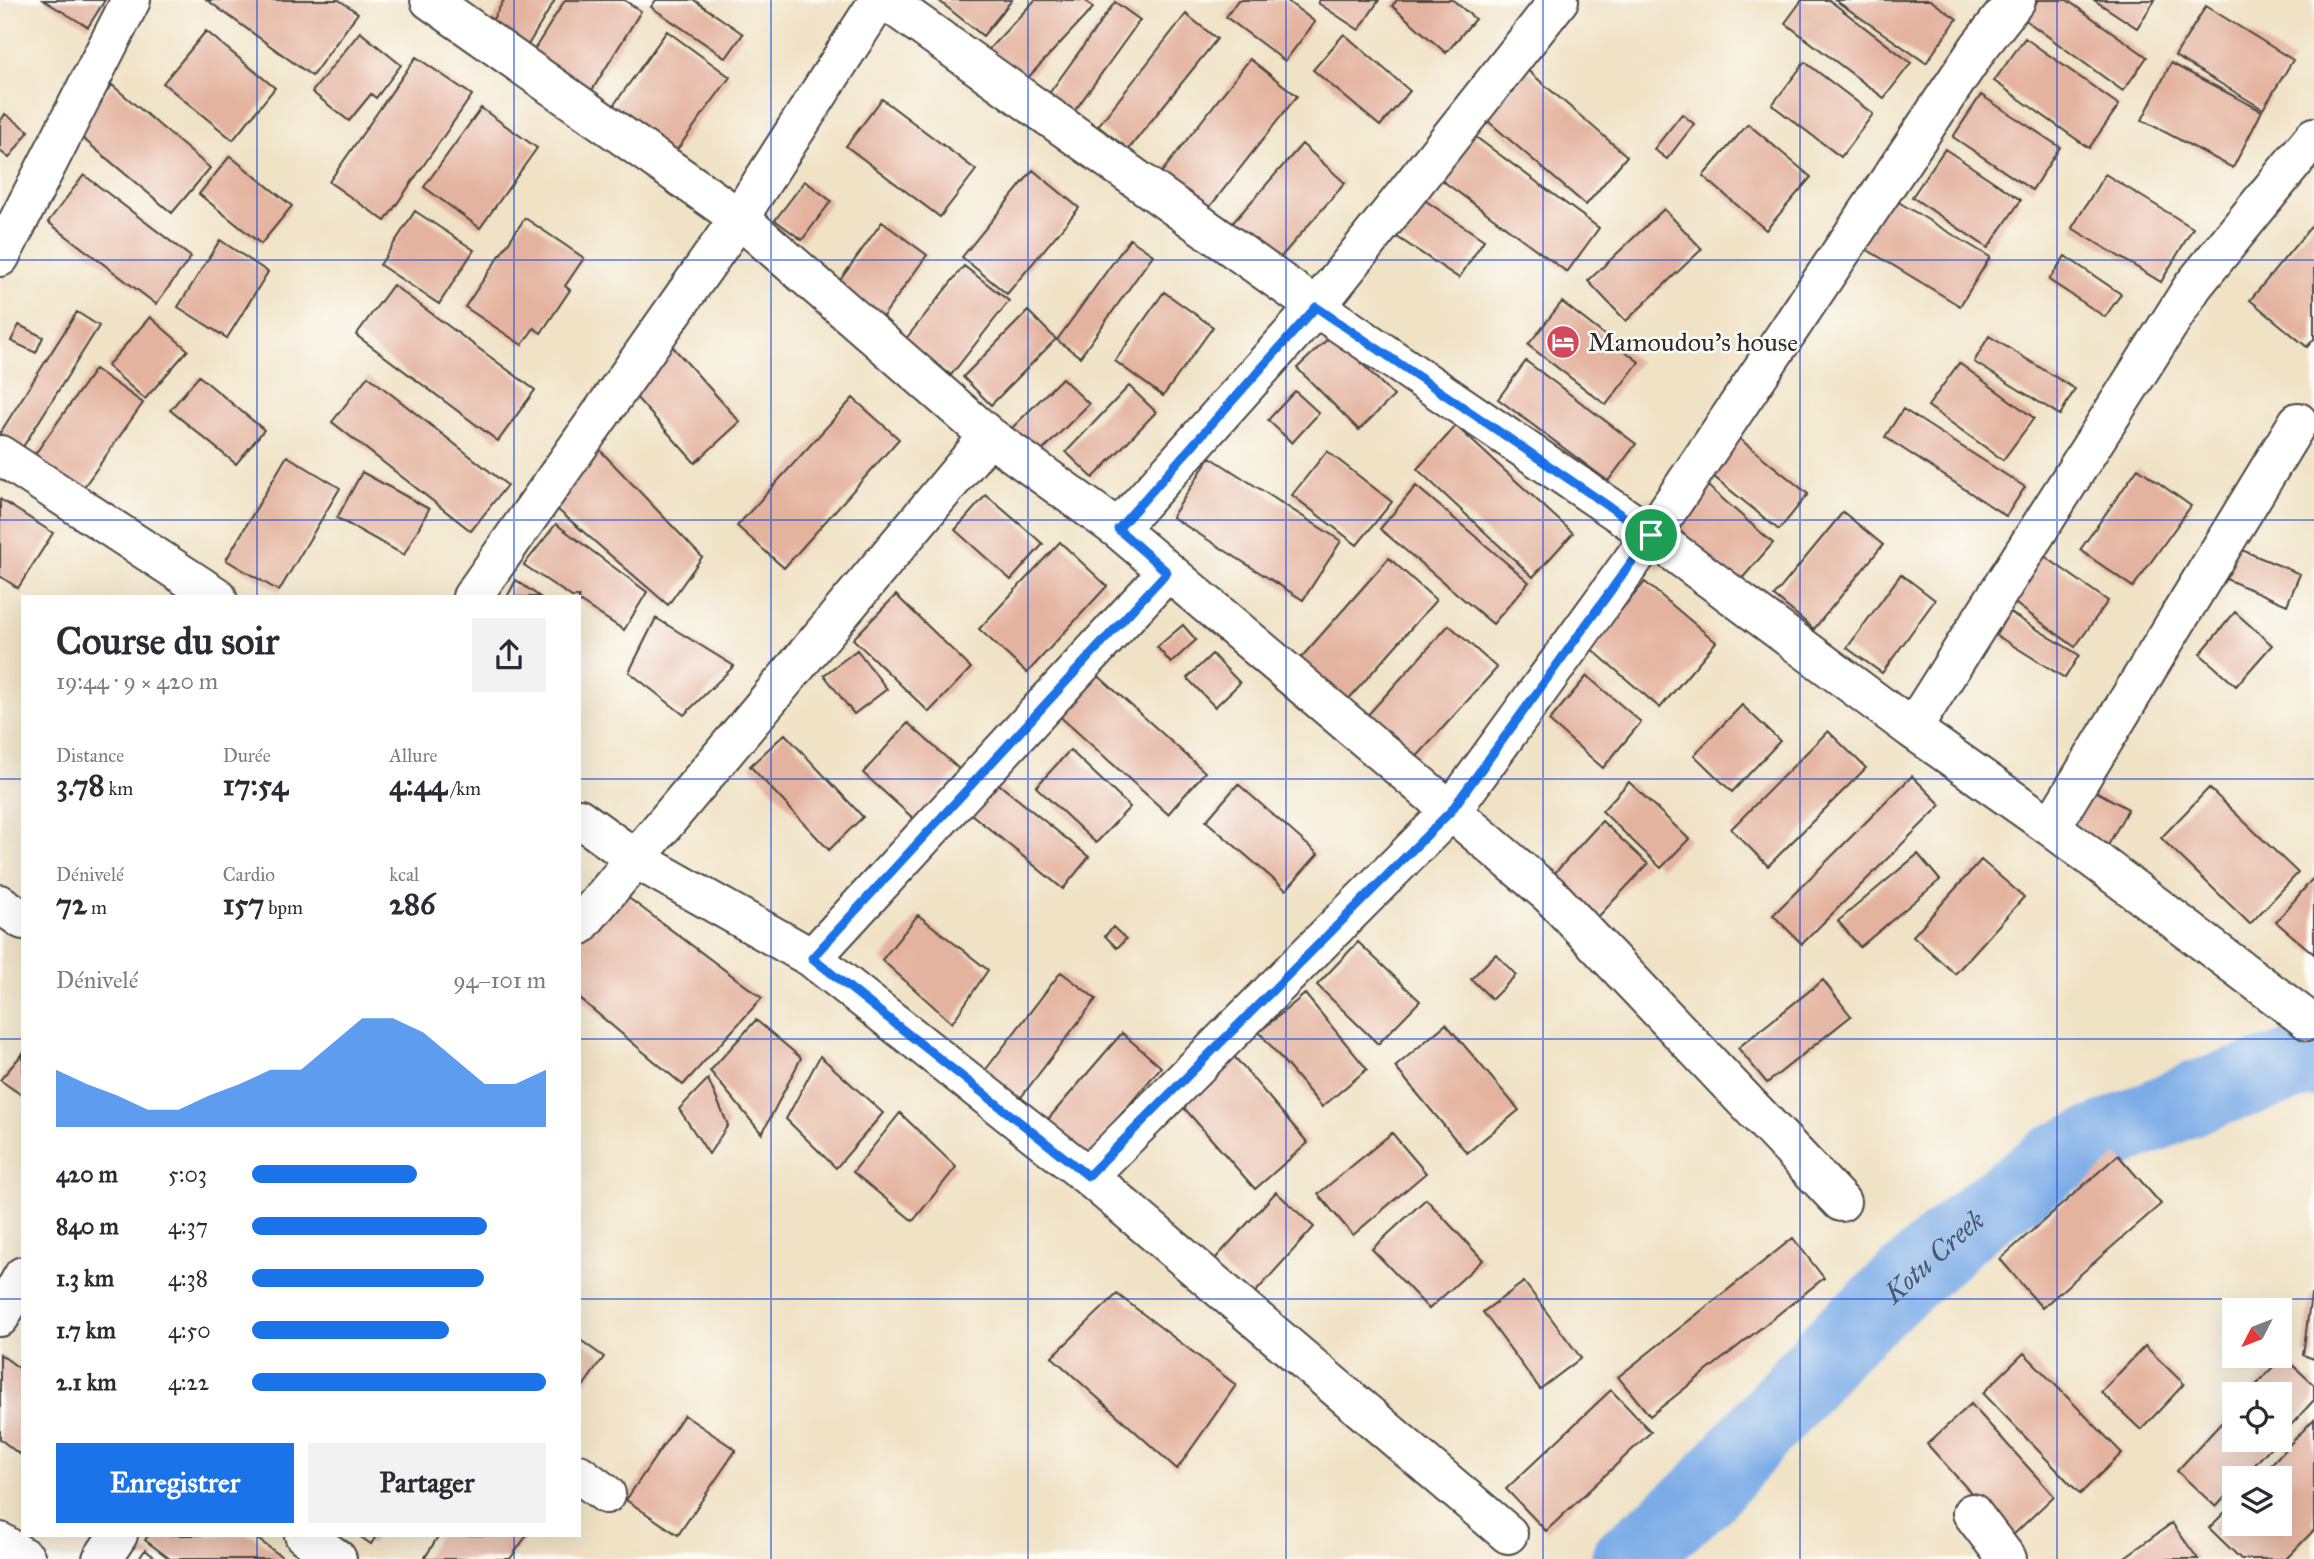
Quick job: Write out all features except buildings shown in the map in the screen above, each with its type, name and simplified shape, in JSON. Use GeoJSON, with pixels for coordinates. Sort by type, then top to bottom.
{"type":"FeatureCollection","features":[{"type":"Feature","properties":{"kind":"street"},"geometry":{"type":"LineString","coordinates":[[0,257],[131,0]]}},
{"type":"Feature","properties":{"kind":"street"},"geometry":{"type":"LineString","coordinates":[[430,0],[739,218],[989,436],[1118,529],[1451,811],[1549,895],[1841,1202]]}},
{"type":"Feature","properties":{"kind":"street"},"geometry":{"type":"LineString","coordinates":[[473,595],[739,218],[879,0]]}},
{"type":"Feature","properties":{"kind":"street"},"geometry":{"type":"LineString","coordinates":[[885,0],[1316,307],[1651,535],[1912,729],[2051,827],[2309,1021]]}},
{"type":"Feature","properties":{"kind":"street"},"geometry":{"type":"LineString","coordinates":[[1088,1176],[1451,811],[1651,535],[1979,47],[2016,0]]}},
{"type":"Feature","properties":{"kind":"street"},"geometry":{"type":"LineString","coordinates":[[1118,529],[1316,307],[1555,1]]}},
{"type":"Feature","properties":{"kind":"street"},"geometry":{"type":"LineString","coordinates":[[1912,729],[2193,286],[2314,136]]}},
{"type":"Feature","properties":{"kind":"street"},"geometry":{"type":"LineString","coordinates":[[2051,827],[2298,422]]}},
{"type":"Feature","properties":{"kind":"street"},"geometry":{"type":"LineString","coordinates":[[581,924],[989,436]]}},
{"type":"Feature","properties":{"kind":"street"},"geometry":{"type":"LineString","coordinates":[[0,455],[214,595]]}},
{"type":"Feature","properties":{"kind":"street"},"geometry":{"type":"LineString","coordinates":[[812,958],[1167,572]]}},
{"type":"Feature","properties":{"kind":"street"},"geometry":{"type":"LineString","coordinates":[[581,819],[634,858],[812,958],[1088,1176],[1508,1534]]}},
{"type":"Feature","properties":{"kind":"street"},"geometry":{"type":"LineString","coordinates":[[0,904],[21,919]]}},
{"type":"Feature","properties":{"kind":"street"},"geometry":{"type":"LineString","coordinates":[[7,1315],[21,1281]]}},
{"type":"Feature","properties":{"kind":"street"},"geometry":{"type":"LineString","coordinates":[[1972,1513],[2007,1559]]}},
{"type":"Feature","properties":{"kind":"street"},"geometry":{"type":"LineString","coordinates":[[102,1559],[117,1537]]}},
{"type":"Feature","properties":{"kind":"street"},"geometry":{"type":"LineString","coordinates":[[307,1537],[337,1559]]}},
{"type":"Feature","properties":{"kind":"street"},"geometry":{"type":"LineString","coordinates":[[0,1542],[26,1559]]}},
{"type":"Feature","properties":{"kind":"waterway","name":"Kotu Creek"},"geometry":{"type":"LineString","coordinates":[[1627,1559],[1700,1498],[1838,1342],[1968,1225],[2056,1159],[2199,1096],[2314,1059]]}},
{"type":"Feature","properties":{"kind":"place","name":"Mamoudou's house"},"geometry":{"type":"Point","coordinates":[1563,342]}},
{"type":"Feature","properties":{"kind":"route"},"geometry":{"type":"LineString","coordinates":[[1316,307],[1651,535],[1451,811],[1088,1176],[812,958],[1167,572],[1118,529],[1316,307]]}}]}
